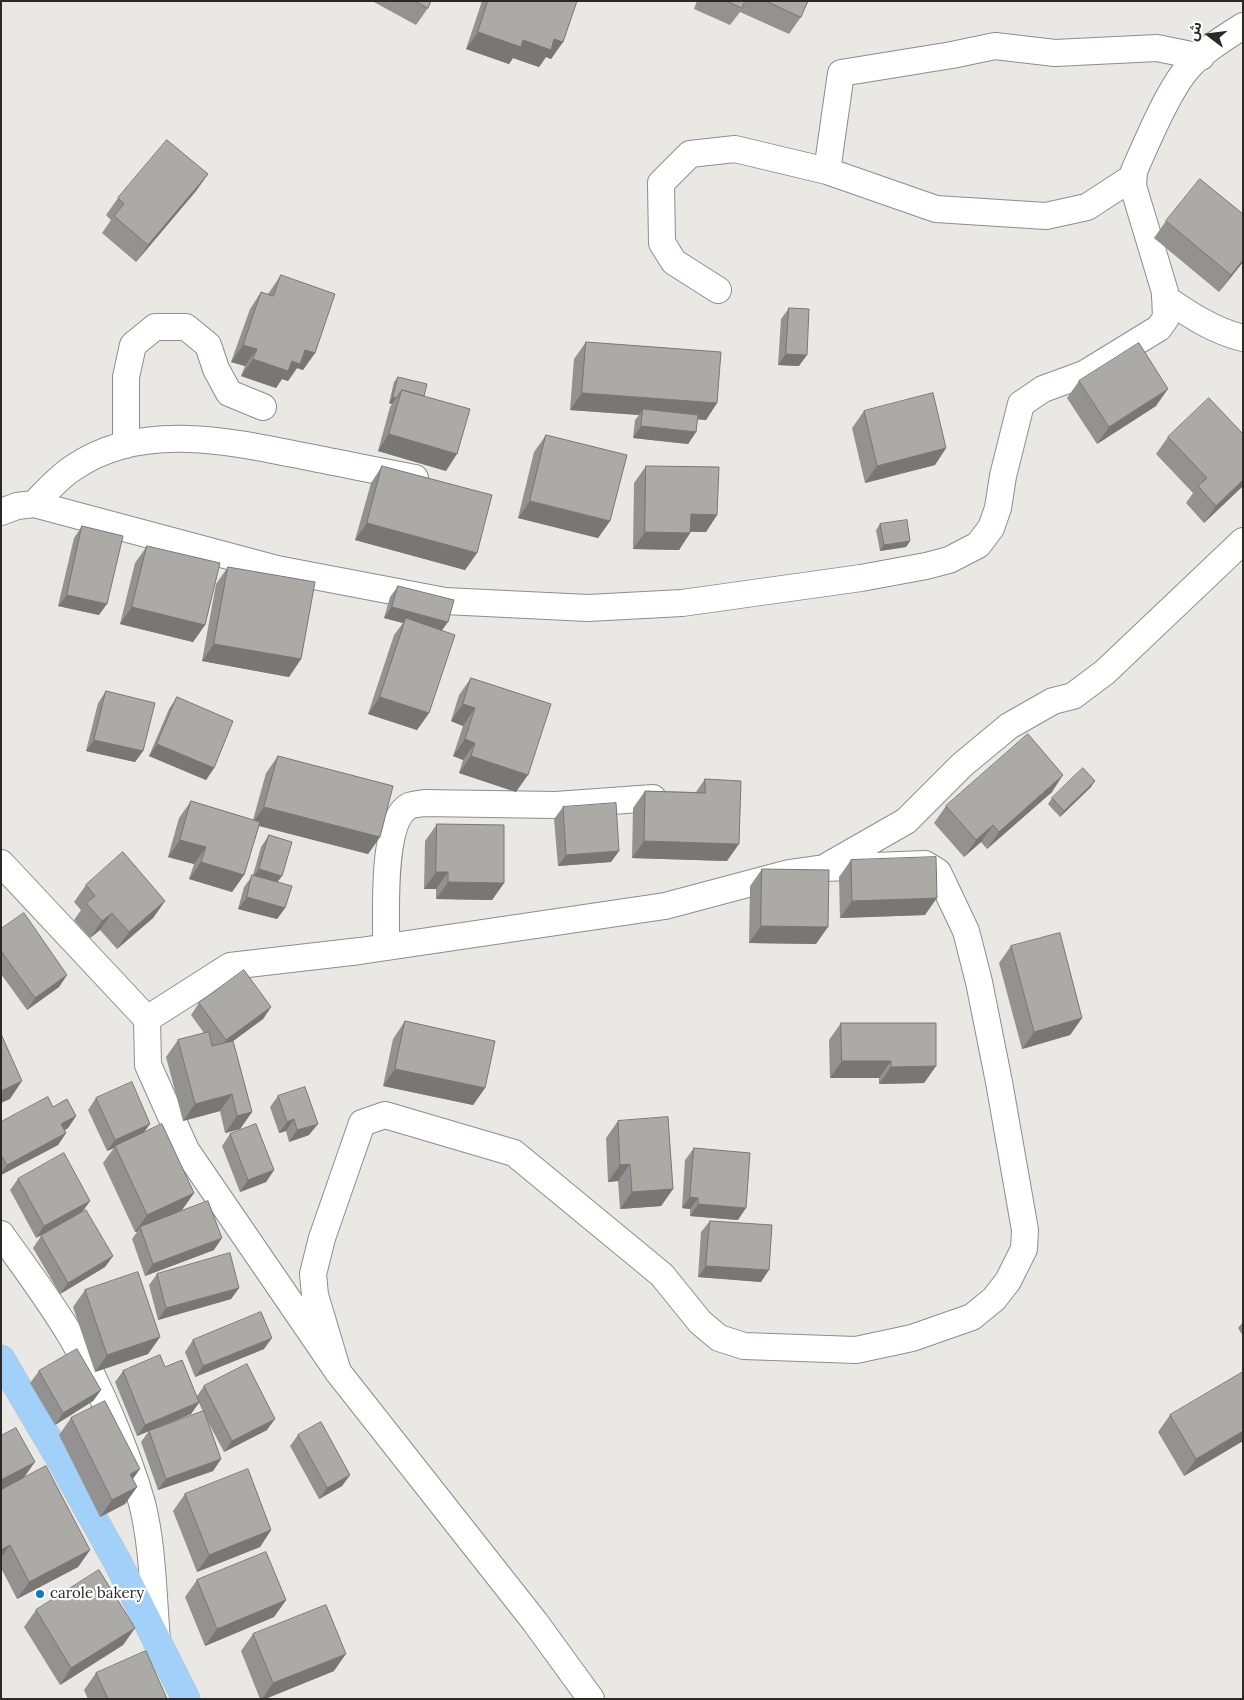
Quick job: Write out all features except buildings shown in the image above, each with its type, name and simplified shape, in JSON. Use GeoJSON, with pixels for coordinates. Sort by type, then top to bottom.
{"type":"FeatureCollection","features":[{"type":"Feature","properties":{"kind":"main road"},"geometry":{"type":"LineString","coordinates":[[1,1359],[98,1527],[186,1699]]}},
{"type":"Feature","properties":{"kind":"street"},"geometry":{"type":"LineString","coordinates":[[1,512],[17,506],[34,504],[277,569],[445,601],[588,608],[682,603],[898,571],[949,560],[978,545],[991,528],[998,508],[1003,476],[1021,404],[1044,389],[1084,374],[1159,328],[1166,318],[1165,298],[1133,186],[1134,171],[1143,150],[1187,68],[1215,44],[1243,26]]}},
{"type":"Feature","properties":{"kind":"street"},"geometry":{"type":"LineString","coordinates":[[828,171],[841,72],[952,55],[995,46],[1055,53],[1157,48],[1201,56]]}},
{"type":"Feature","properties":{"kind":"street"},"geometry":{"type":"LineString","coordinates":[[718,290],[674,262],[662,243],[661,182],[690,154],[735,149],[828,171],[936,208],[1046,216],[1087,207],[1133,177]]}},
{"type":"Feature","properties":{"kind":"street"},"geometry":{"type":"LineString","coordinates":[[1165,298],[1202,322],[1224,333],[1243,338]]}},
{"type":"Feature","properties":{"kind":"street"},"geometry":{"type":"LineString","coordinates":[[126,445],[126,377],[133,345],[155,327],[186,327],[208,345],[216,369],[229,393],[263,407]]}},
{"type":"Feature","properties":{"kind":"street"},"geometry":{"type":"LineString","coordinates":[[34,504],[73,468],[114,448],[177,438],[233,442],[424,480]]}},
{"type":"Feature","properties":{"kind":"street"},"geometry":{"type":"LineString","coordinates":[[824,868],[906,821],[962,765],[1009,726],[1053,701],[1073,696],[1105,672],[1243,541]]}},
{"type":"Feature","properties":{"kind":"street"},"geometry":{"type":"LineString","coordinates":[[386,947],[388,849],[394,828],[401,814],[409,806],[424,803],[556,805],[653,798]]}},
{"type":"Feature","properties":{"kind":"street"},"geometry":{"type":"LineString","coordinates":[[1,863],[147,1019],[148,1065],[186,1150],[338,1372],[535,1622],[591,1699]]}},
{"type":"Feature","properties":{"kind":"street"},"geometry":{"type":"LineString","coordinates":[[147,1019],[230,966],[299,960],[665,906],[789,873],[824,868],[912,863],[930,866],[938,872],[966,930],[979,982],[1025,1230],[1024,1249],[1008,1281],[994,1299],[972,1317],[959,1322],[912,1338],[856,1350],[744,1346],[719,1338],[700,1322],[662,1275],[514,1154],[385,1115],[362,1123],[322,1238],[313,1274],[314,1295],[338,1372]]}},
{"type":"Feature","properties":{"kind":"street"},"geometry":{"type":"LineString","coordinates":[[1,1234],[72,1337],[92,1376],[130,1466],[142,1504],[148,1542],[157,1641]]}},
{"type":"Feature","properties":{"kind":"place","name":"carole bakery"},"geometry":{"type":"Point","coordinates":[40,1594]}}]}
